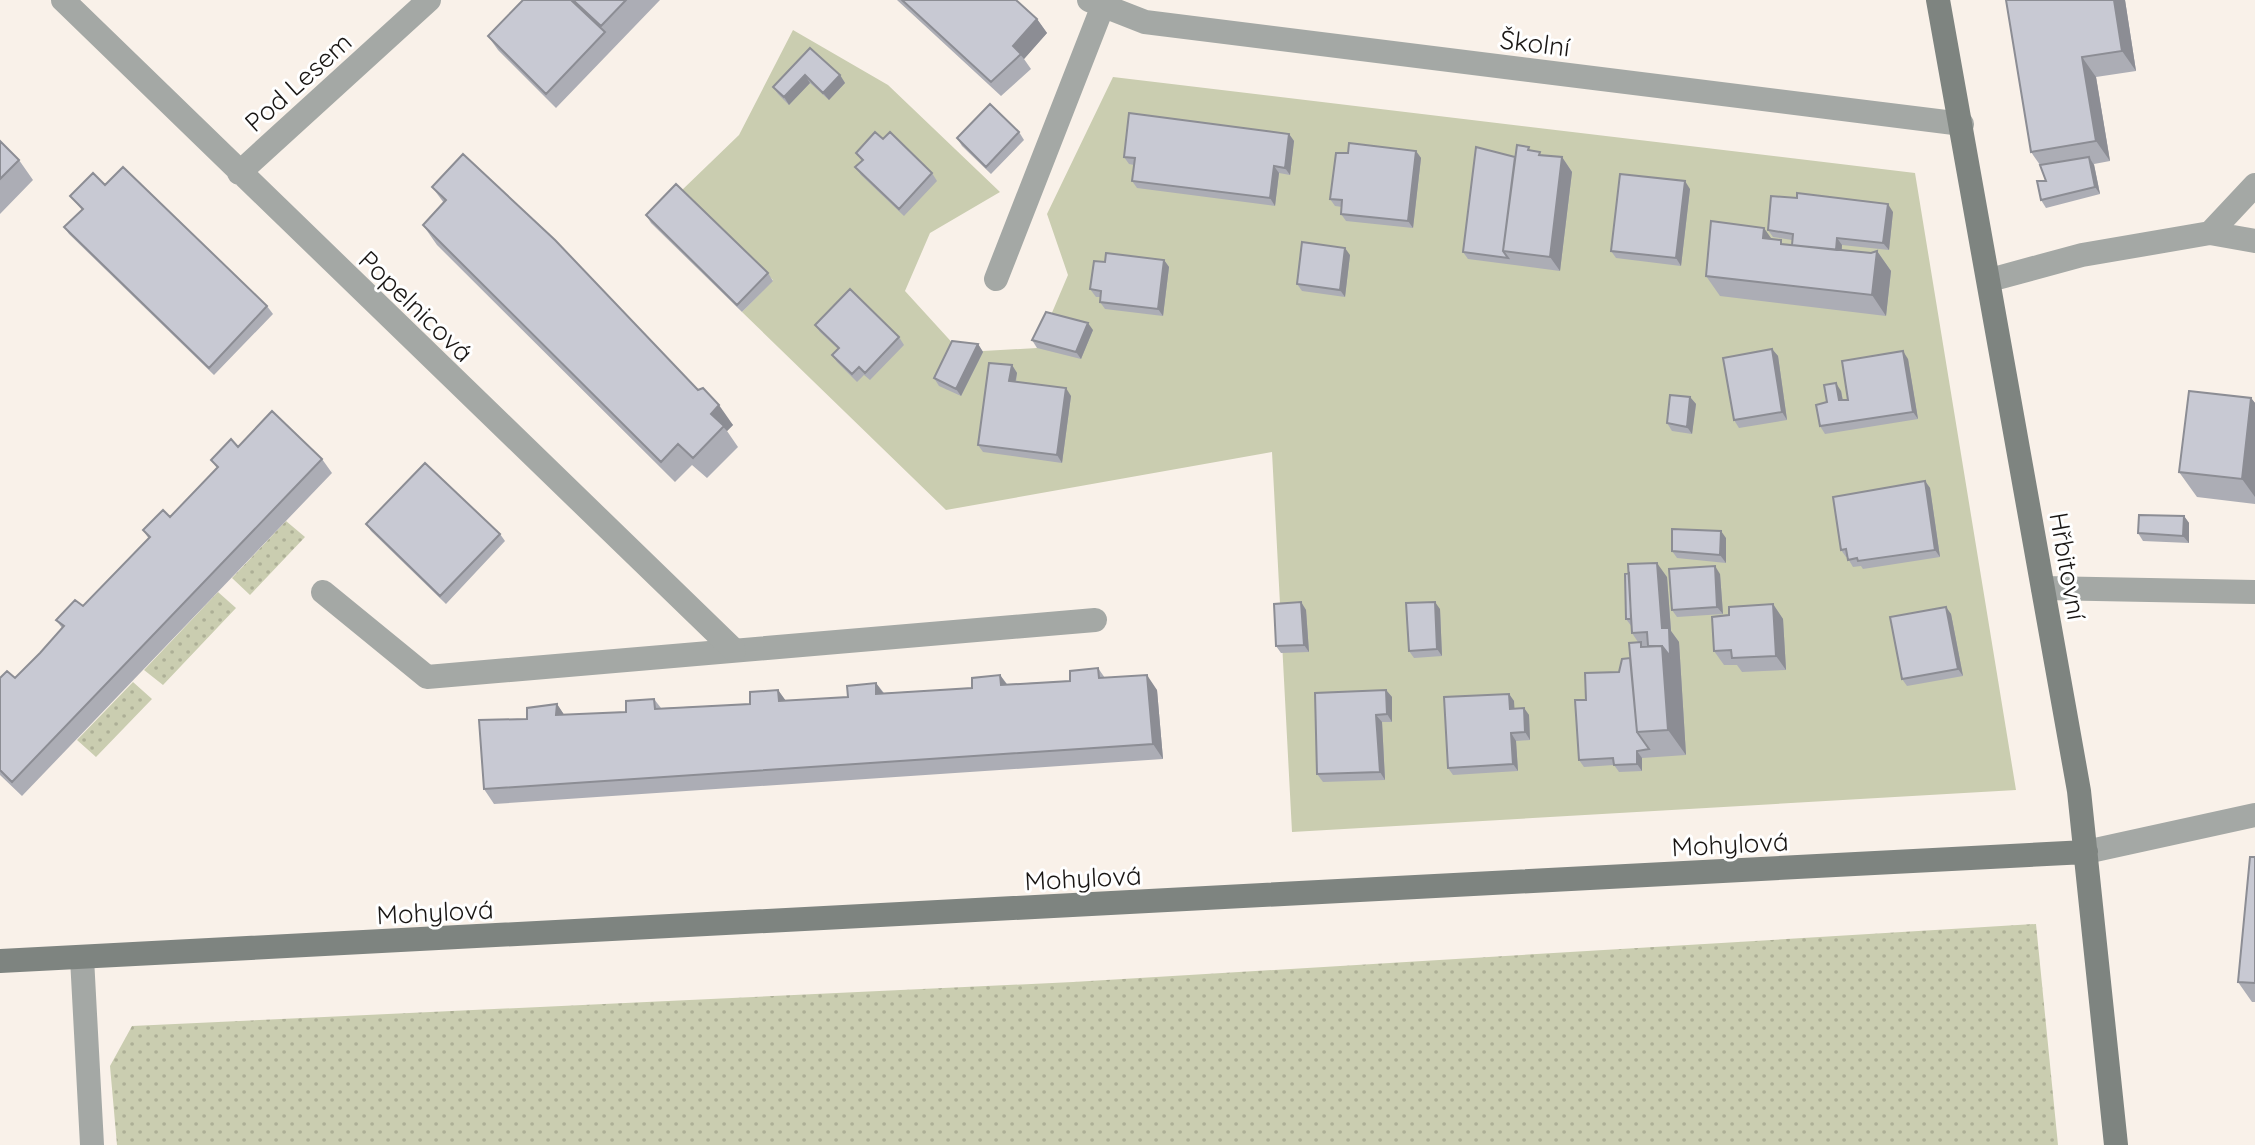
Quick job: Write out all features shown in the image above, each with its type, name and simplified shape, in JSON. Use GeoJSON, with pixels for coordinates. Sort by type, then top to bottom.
{"type":"FeatureCollection","features":[{"type":"Feature","properties":{"kind":"street","name":"Popelnicová"},"geometry":{"type":"LineString","coordinates":[[63,0],[734,650]]}},
{"type":"Feature","properties":{"kind":"street","name":"Pod Lesem"},"geometry":{"type":"LineString","coordinates":[[239,173],[429,0]]}},
{"type":"Feature","properties":{"kind":"street","name":"Hřbitovní"},"geometry":{"type":"LineString","coordinates":[[1938,0],[1990,280],[2086,852],[2116,1145]]}},
{"type":"Feature","properties":{"kind":"street","name":"Školní"},"geometry":{"type":"LineString","coordinates":[[996,279],[1096,4],[1145,22],[1962,124]]}},
{"type":"Feature","properties":{"kind":"street"},"geometry":{"type":"LineString","coordinates":[[2210,233],[2255,185]]}},
{"type":"Feature","properties":{"kind":"street"},"geometry":{"type":"LineString","coordinates":[[1990,280],[2082,255],[2210,233],[2255,241]]}},
{"type":"Feature","properties":{"kind":"street"},"geometry":{"type":"LineString","coordinates":[[2043,588],[2255,592]]}},
{"type":"Feature","properties":{"kind":"street"},"geometry":{"type":"LineString","coordinates":[[323,592],[427,677],[1095,620]]}},
{"type":"Feature","properties":{"kind":"street"},"geometry":{"type":"LineString","coordinates":[[2086,852],[2255,815]]}},
{"type":"Feature","properties":{"kind":"street","name":"Mohylová"},"geometry":{"type":"LineString","coordinates":[[0,961],[2086,852]]}},
{"type":"Feature","properties":{"kind":"street"},"geometry":{"type":"LineString","coordinates":[[82,958],[92,1145]]}},
{"type":"Feature","properties":{"kind":"green space"},"geometry":{"type":"Polygon","coordinates":[[[793,30],[888,85],[1000,192],[930,233],[905,291],[957,348],[983,351],[1037,348],[1068,275],[1047,214],[1113,77],[1915,173],[2016,790],[1292,832],[1272,452],[946,510],[742,312],[773,280],[681,191],[739,135],[793,30]]]}},
{"type":"Feature","properties":{"kind":"green space"},"geometry":{"type":"Polygon","coordinates":[[[286,521],[305,537],[250,595],[232,578],[286,521]]]}},
{"type":"Feature","properties":{"kind":"green space"},"geometry":{"type":"Polygon","coordinates":[[[218,592],[236,608],[163,685],[144,670],[218,592]]]}},
{"type":"Feature","properties":{"kind":"green space"},"geometry":{"type":"Polygon","coordinates":[[[133,682],[152,699],[96,757],[77,740],[133,682]]]}},
{"type":"Feature","properties":{"kind":"green space"},"geometry":{"type":"Polygon","coordinates":[[[2036,924],[2058,1145],[117,1145],[110,1066],[132,1026],[1073,982],[2036,924]]]}},
{"type":"Feature","properties":{"kind":"building"},"geometry":{"type":"Polygon","coordinates":[[[523,0],[571,0],[605,32],[546,94],[488,36],[523,0]]]}},
{"type":"Feature","properties":{"kind":"building"},"geometry":{"type":"Polygon","coordinates":[[[573,0],[626,0],[601,26],[573,0]]]}},
{"type":"Feature","properties":{"kind":"building"},"geometry":{"type":"Polygon","coordinates":[[[902,0],[1016,0],[1037,19],[1013,46],[1021,54],[991,82],[902,0]]]}},
{"type":"Feature","properties":{"kind":"building"},"geometry":{"type":"Polygon","coordinates":[[[2006,0],[2114,0],[2122,51],[2082,57],[2096,141],[2031,152],[2006,0]]]}},
{"type":"Feature","properties":{"kind":"building"},"geometry":{"type":"Polygon","coordinates":[[[810,48],[840,75],[823,93],[805,75],[784,97],[773,87],[810,48]]]}},
{"type":"Feature","properties":{"kind":"building"},"geometry":{"type":"Polygon","coordinates":[[[990,104],[1019,132],[986,167],[957,138],[990,104]]]}},
{"type":"Feature","properties":{"kind":"building"},"geometry":{"type":"Polygon","coordinates":[[[1129,113],[1289,134],[1285,168],[1274,166],[1270,198],[1132,181],[1135,158],[1124,157],[1129,113]]]}},
{"type":"Feature","properties":{"kind":"building"},"geometry":{"type":"Polygon","coordinates":[[[875,132],[883,139],[890,132],[932,173],[899,209],[855,167],[863,160],[856,153],[875,132]]]}},
{"type":"Feature","properties":{"kind":"building"},"geometry":{"type":"Polygon","coordinates":[[[0,141],[19,160],[0,179],[0,141]]]}},
{"type":"Feature","properties":{"kind":"building"},"geometry":{"type":"Polygon","coordinates":[[[1349,143],[1416,151],[1408,221],[1341,214],[1342,200],[1330,199],[1336,153],[1348,153],[1349,143]]]}},
{"type":"Feature","properties":{"kind":"building"},"geometry":{"type":"Polygon","coordinates":[[[1517,145],[1540,152],[1539,155],[1562,157],[1550,257],[1503,251],[1517,145]]]}},
{"type":"Feature","properties":{"kind":"building"},"geometry":{"type":"Polygon","coordinates":[[[1476,147],[1515,157],[1503,251],[1508,258],[1463,252],[1476,147]]]}},
{"type":"Feature","properties":{"kind":"building"},"geometry":{"type":"Polygon","coordinates":[[[463,154],[555,240],[698,390],[703,388],[719,405],[711,414],[724,426],[693,458],[678,444],[661,462],[423,225],[446,200],[432,187],[463,154]]]}},
{"type":"Feature","properties":{"kind":"building"},"geometry":{"type":"Polygon","coordinates":[[[2089,157],[2095,187],[2041,200],[2037,181],[2046,181],[2040,165],[2089,157]]]}},
{"type":"Feature","properties":{"kind":"building"},"geometry":{"type":"Polygon","coordinates":[[[123,167],[267,306],[209,368],[64,227],[83,209],[70,196],[93,173],[105,185],[123,167]]]}},
{"type":"Feature","properties":{"kind":"building"},"geometry":{"type":"Polygon","coordinates":[[[1620,174],[1685,181],[1676,258],[1611,251],[1620,174]]]}},
{"type":"Feature","properties":{"kind":"building"},"geometry":{"type":"Polygon","coordinates":[[[676,184],[768,273],[737,305],[646,215],[676,184]]]}},
{"type":"Feature","properties":{"kind":"building"},"geometry":{"type":"Polygon","coordinates":[[[1797,193],[1888,204],[1883,243],[1837,238],[1836,250],[1792,245],[1793,234],[1768,230],[1771,196],[1797,198],[1797,193]]]}},
{"type":"Feature","properties":{"kind":"building"},"geometry":{"type":"Polygon","coordinates":[[[1711,221],[1764,228],[1763,238],[1781,240],[1781,244],[1871,253],[1877,251],[1872,295],[1706,276],[1711,221]]]}},
{"type":"Feature","properties":{"kind":"building"},"geometry":{"type":"Polygon","coordinates":[[[1302,242],[1345,248],[1340,290],[1297,284],[1302,242]]]}},
{"type":"Feature","properties":{"kind":"building"},"geometry":{"type":"Polygon","coordinates":[[[1106,253],[1164,260],[1158,309],[1100,302],[1101,291],[1090,289],[1094,261],[1105,262],[1106,253]]]}},
{"type":"Feature","properties":{"kind":"building"},"geometry":{"type":"Polygon","coordinates":[[[850,289],[899,337],[865,373],[859,367],[852,374],[832,355],[839,348],[815,325],[850,289]]]}},
{"type":"Feature","properties":{"kind":"building"},"geometry":{"type":"Polygon","coordinates":[[[1046,312],[1088,323],[1076,352],[1032,340],[1046,312]]]}},
{"type":"Feature","properties":{"kind":"building"},"geometry":{"type":"Polygon","coordinates":[[[952,341],[978,344],[956,389],[934,378],[952,341]]]}},
{"type":"Feature","properties":{"kind":"building"},"geometry":{"type":"Polygon","coordinates":[[[1772,349],[1782,412],[1734,420],[1723,358],[1772,349]]]}},
{"type":"Feature","properties":{"kind":"building"},"geometry":{"type":"Polygon","coordinates":[[[1903,351],[1913,412],[1820,426],[1816,405],[1827,402],[1824,385],[1836,383],[1839,400],[1848,400],[1842,361],[1903,351]]]}},
{"type":"Feature","properties":{"kind":"building"},"geometry":{"type":"Polygon","coordinates":[[[989,363],[1012,365],[1009,381],[1066,388],[1057,455],[978,445],[989,363]]]}},
{"type":"Feature","properties":{"kind":"building"},"geometry":{"type":"Polygon","coordinates":[[[2189,391],[2251,398],[2242,479],[2179,472],[2189,391]]]}},
{"type":"Feature","properties":{"kind":"building"},"geometry":{"type":"Polygon","coordinates":[[[1670,395],[1690,397],[1687,427],[1667,423],[1670,395]]]}},
{"type":"Feature","properties":{"kind":"building"},"geometry":{"type":"Polygon","coordinates":[[[272,411],[322,459],[12,782],[0,770],[0,678],[7,671],[15,678],[64,626],[56,620],[75,600],[83,606],[150,537],[143,530],[163,510],[170,517],[218,467],[211,460],[231,439],[238,447],[272,411]]]}},
{"type":"Feature","properties":{"kind":"building"},"geometry":{"type":"Polygon","coordinates":[[[425,463],[500,534],[440,596],[366,524],[425,463]]]}},
{"type":"Feature","properties":{"kind":"building"},"geometry":{"type":"Polygon","coordinates":[[[1925,481],[1935,550],[1848,560],[1846,549],[1841,550],[1833,497],[1925,481]]]}},
{"type":"Feature","properties":{"kind":"building"},"geometry":{"type":"Polygon","coordinates":[[[2139,515],[2184,516],[2183,536],[2138,533],[2139,515]]]}},
{"type":"Feature","properties":{"kind":"building"},"geometry":{"type":"Polygon","coordinates":[[[1672,529],[1721,531],[1720,555],[1672,551],[1672,529]]]}},
{"type":"Feature","properties":{"kind":"building"},"geometry":{"type":"Polygon","coordinates":[[[1657,563],[1662,628],[1669,628],[1670,656],[1662,646],[1648,646],[1647,632],[1632,633],[1628,564],[1657,563]]]}},
{"type":"Feature","properties":{"kind":"building"},"geometry":{"type":"Polygon","coordinates":[[[1715,566],[1717,607],[1672,610],[1669,569],[1715,566]]]}},
{"type":"Feature","properties":{"kind":"building"},"geometry":{"type":"Polygon","coordinates":[[[1629,573],[1631,619],[1626,619],[1625,574],[1629,573]]]}},
{"type":"Feature","properties":{"kind":"building"},"geometry":{"type":"Polygon","coordinates":[[[1301,602],[1304,645],[1276,646],[1274,604],[1301,602]]]}},
{"type":"Feature","properties":{"kind":"building"},"geometry":{"type":"Polygon","coordinates":[[[1435,602],[1437,649],[1409,651],[1406,603],[1435,602]]]}},
{"type":"Feature","properties":{"kind":"building"},"geometry":{"type":"Polygon","coordinates":[[[1773,604],[1776,656],[1732,658],[1731,650],[1714,651],[1712,617],[1729,615],[1729,607],[1773,604]]]}},
{"type":"Feature","properties":{"kind":"building"},"geometry":{"type":"Polygon","coordinates":[[[1946,607],[1958,669],[1902,679],[1890,617],[1946,607]]]}},
{"type":"Feature","properties":{"kind":"building"},"geometry":{"type":"Polygon","coordinates":[[[1641,642],[1641,647],[1662,646],[1668,730],[1637,732],[1629,643],[1641,642]]]}},
{"type":"Feature","properties":{"kind":"building"},"geometry":{"type":"Polygon","coordinates":[[[1630,658],[1637,732],[1649,749],[1637,751],[1637,764],[1614,765],[1613,758],[1579,760],[1575,700],[1586,700],[1585,673],[1619,672],[1622,659],[1630,658]]]}},
{"type":"Feature","properties":{"kind":"building"},"geometry":{"type":"Polygon","coordinates":[[[1098,668],[1099,678],[1147,675],[1153,744],[484,789],[479,720],[527,719],[527,708],[557,704],[556,715],[626,712],[626,701],[654,699],[655,709],[750,704],[750,692],[778,690],[779,701],[848,697],[847,686],[876,683],[876,694],[972,688],[972,678],[1000,675],[1001,685],[1070,681],[1070,671],[1098,668]]]}},
{"type":"Feature","properties":{"kind":"building"},"geometry":{"type":"Polygon","coordinates":[[[1386,690],[1387,714],[1376,715],[1380,772],[1317,774],[1315,693],[1386,690]]]}},
{"type":"Feature","properties":{"kind":"building"},"geometry":{"type":"Polygon","coordinates":[[[1509,694],[1510,709],[1524,708],[1525,732],[1511,733],[1513,764],[1448,768],[1444,697],[1509,694]]]}},
{"type":"Feature","properties":{"kind":"building"},"geometry":{"type":"Polygon","coordinates":[[[2250,857],[2255,857],[2255,983],[2238,982],[2250,857]]]}}]}
